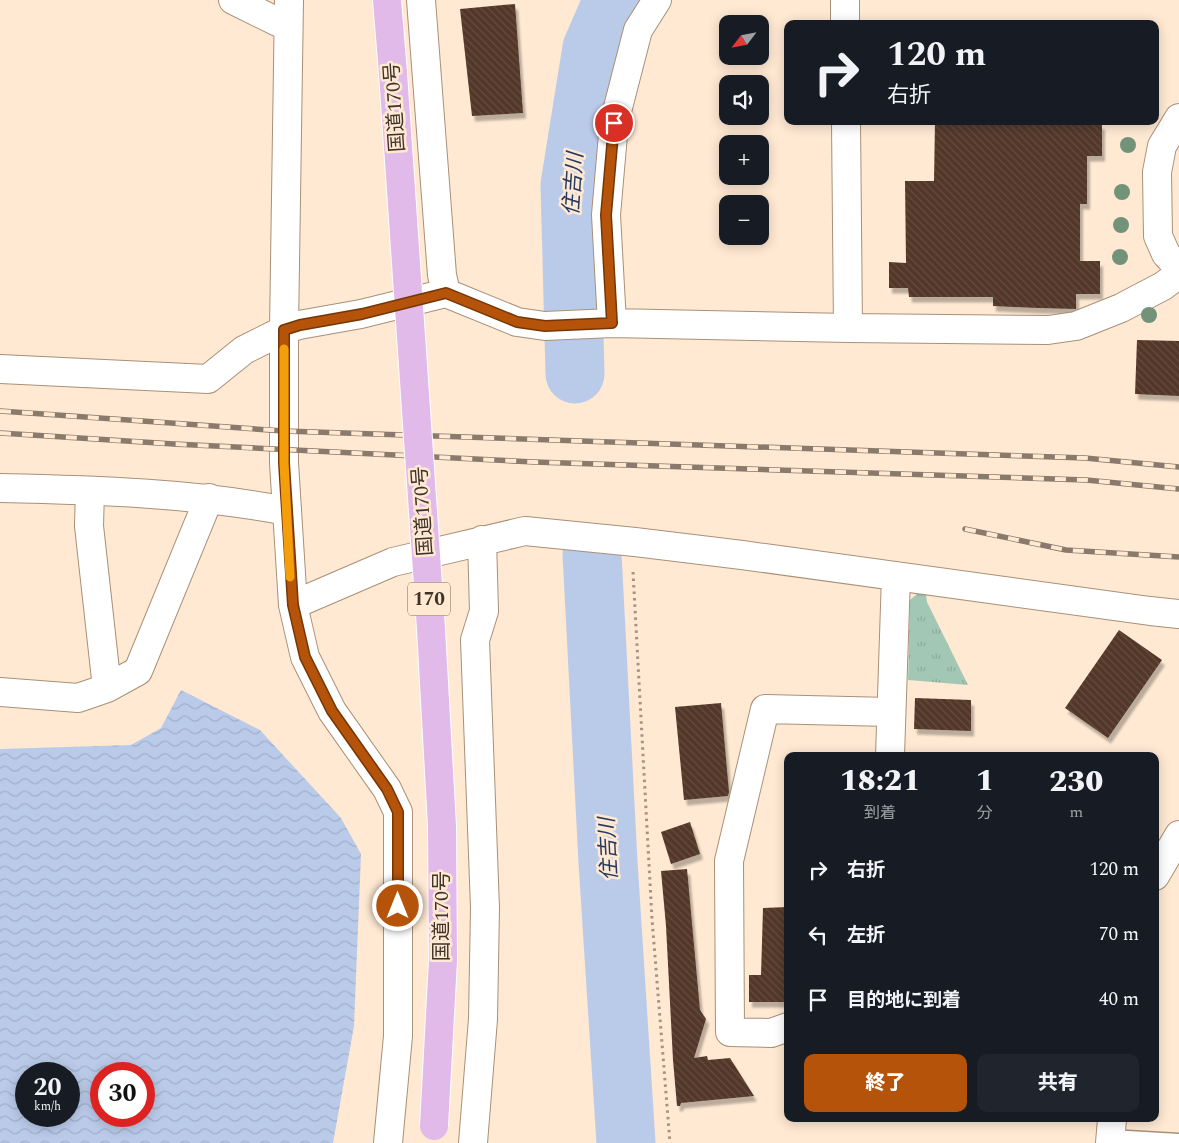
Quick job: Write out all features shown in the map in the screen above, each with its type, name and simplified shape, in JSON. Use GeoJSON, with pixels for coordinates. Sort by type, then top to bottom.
{"type":"FeatureCollection","features":[{"type":"Feature","properties":{"kind":"highway","name":"国道170号"},"geometry":{"type":"LineString","coordinates":[[387,0],[430,619],[442,826],[443,960],[433,1135]]}},
{"type":"Feature","properties":{"kind":"street"},"geometry":{"type":"LineString","coordinates":[[234,0],[288,27]]}},
{"type":"Feature","properties":{"kind":"street"},"geometry":{"type":"LineString","coordinates":[[289,0],[284,463],[293,605],[305,657],[332,711],[387,789],[398,812],[398,1036],[388,1143]]}},
{"type":"Feature","properties":{"kind":"street"},"geometry":{"type":"LineString","coordinates":[[421,0],[442,275],[446,293]]}},
{"type":"Feature","properties":{"kind":"street"},"geometry":{"type":"LineString","coordinates":[[612,323],[606,215],[614,123],[638,30],[657,0]]}},
{"type":"Feature","properties":{"kind":"street"},"geometry":{"type":"LineString","coordinates":[[845,0],[845,20]]}},
{"type":"Feature","properties":{"kind":"street"},"geometry":{"type":"LineString","coordinates":[[1179,118],[1162,146],[1157,172],[1158,236],[1166,254],[1179,268]]}},
{"type":"Feature","properties":{"kind":"street"},"geometry":{"type":"LineString","coordinates":[[846,125],[848,328]]}},
{"type":"Feature","properties":{"kind":"street"},"geometry":{"type":"LineString","coordinates":[[1159,211],[1172,186],[1179,181]]}},
{"type":"Feature","properties":{"kind":"street"},"geometry":{"type":"LineString","coordinates":[[0,369],[208,379],[244,350],[284,330],[300,325],[362,314],[446,293],[517,322],[545,326],[612,323],[1048,330],[1076,326],[1129,303],[1162,286],[1179,274]]}},
{"type":"Feature","properties":{"kind":"street"},"geometry":{"type":"LineString","coordinates":[[0,488],[90,490],[209,498],[287,511]]}},
{"type":"Feature","properties":{"kind":"street"},"geometry":{"type":"LineString","coordinates":[[90,490],[89,526],[107,688]]}},
{"type":"Feature","properties":{"kind":"street"},"geometry":{"type":"LineString","coordinates":[[0,692],[78,698],[107,688],[138,671],[209,498]]}},
{"type":"Feature","properties":{"kind":"street"},"geometry":{"type":"LineString","coordinates":[[293,605],[393,562],[482,540],[525,532],[635,542],[1179,614]]}},
{"type":"Feature","properties":{"kind":"street"},"geometry":{"type":"LineString","coordinates":[[473,1143],[483,1019],[485,908],[475,640],[484,611],[482,540]]}},
{"type":"Feature","properties":{"kind":"street"},"geometry":{"type":"LineString","coordinates":[[890,752],[896,576]]}},
{"type":"Feature","properties":{"kind":"street"},"geometry":{"type":"LineString","coordinates":[[784,1028],[771,1033],[730,1032],[729,861],[765,709],[890,712]]}},
{"type":"Feature","properties":{"kind":"street"},"geometry":{"type":"LineString","coordinates":[[1164,869],[1179,835]]}},
{"type":"Feature","properties":{"kind":"lane"},"geometry":{"type":"LineString","coordinates":[[1111,1133],[1179,1142]]}},
{"type":"Feature","properties":{"kind":"path"},"geometry":{"type":"LineString","coordinates":[[635,542],[632,562],[652,909],[670,1143]]}},
{"type":"Feature","properties":{"kind":"green space"},"geometry":{"type":"Polygon","coordinates":[[[925,587],[927,602],[968,685],[908,680],[910,600],[925,587]]]}},
{"type":"Feature","properties":{"kind":"water"},"geometry":{"type":"Polygon","coordinates":[[[181,690],[260,730],[341,818],[361,854],[354,1026],[333,1143],[0,1143],[0,749],[131,745],[161,728],[181,690]]]}},
{"type":"Feature","properties":{"kind":"building"},"geometry":{"type":"Polygon","coordinates":[[[515,4],[523,113],[472,116],[460,9],[515,4]]]}},
{"type":"Feature","properties":{"kind":"building"},"geometry":{"type":"Polygon","coordinates":[[[935,125],[1102,125],[1102,156],[1087,156],[1087,204],[1080,204],[1080,261],[1100,261],[1100,294],[1076,294],[1076,309],[1038,308],[993,306],[993,297],[909,297],[908,288],[889,288],[889,262],[906,263],[905,181],[934,181],[935,125]]]}},
{"type":"Feature","properties":{"kind":"building"},"geometry":{"type":"Polygon","coordinates":[[[1137,340],[1179,341],[1179,396],[1135,394],[1137,340]]]}},
{"type":"Feature","properties":{"kind":"building"},"geometry":{"type":"Polygon","coordinates":[[[1119,630],[1162,660],[1108,738],[1065,708],[1119,630]]]}},
{"type":"Feature","properties":{"kind":"building"},"geometry":{"type":"Polygon","coordinates":[[[915,698],[971,700],[971,731],[914,729],[915,698]]]}},
{"type":"Feature","properties":{"kind":"building"},"geometry":{"type":"Polygon","coordinates":[[[721,703],[728,796],[684,800],[675,707],[721,703]]]}},
{"type":"Feature","properties":{"kind":"building"},"geometry":{"type":"Polygon","coordinates":[[[690,822],[700,854],[671,864],[661,832],[690,822]]]}},
{"type":"Feature","properties":{"kind":"building"},"geometry":{"type":"Polygon","coordinates":[[[687,869],[700,1010],[706,1019],[694,1058],[707,1056],[708,1060],[730,1058],[754,1096],[681,1103],[680,1106],[677,1106],[661,871],[687,869]]]}},
{"type":"Feature","properties":{"kind":"building"},"geometry":{"type":"Polygon","coordinates":[[[784,907],[784,1002],[749,1002],[749,975],[761,975],[763,908],[784,907]]]}},
{"type":"Feature","properties":{"kind":"waterway","name":"住吉川"},"geometry":{"type":"LineString","coordinates":[[575,374],[570,185],[592,48],[613,0]]}},
{"type":"Feature","properties":{"kind":"waterway","name":"住吉川"},"geometry":{"type":"LineString","coordinates":[[592,554],[608,862],[626,1143]]}},
{"type":"Feature","properties":{"kind":"railway"},"geometry":{"type":"LineString","coordinates":[[0,411],[284,431],[1085,458],[1179,467]]}},
{"type":"Feature","properties":{"kind":"railway"},"geometry":{"type":"LineString","coordinates":[[0,433],[174,444],[534,462],[1086,480],[1179,489]]}},
{"type":"Feature","properties":{"kind":"railway"},"geometry":{"type":"LineString","coordinates":[[965,529],[1066,550],[1179,557]]}},
{"type":"Feature","properties":{"kind":"slow traffic"},"geometry":{"type":"LineString","coordinates":[[284,349],[284,463],[290,577]]}},
{"type":"Feature","properties":{"kind":"route"},"geometry":{"type":"LineString","coordinates":[[398,906],[398,812],[387,789],[332,711],[305,657],[293,605],[284,463],[284,330],[300,325],[362,314],[446,293],[517,322],[545,326],[612,323],[606,215],[614,123]]}}]}
